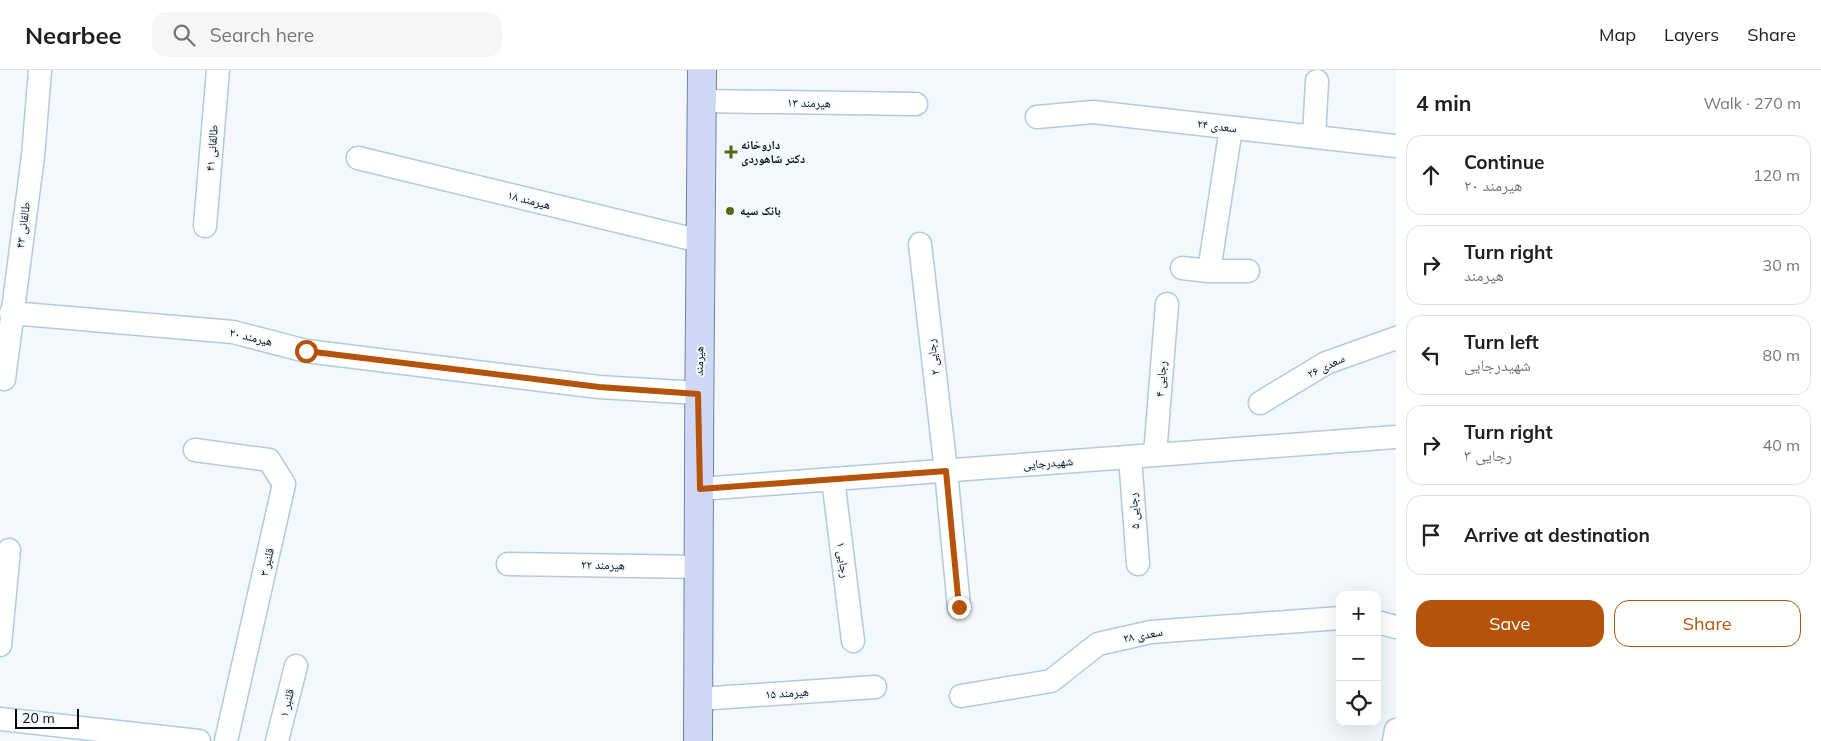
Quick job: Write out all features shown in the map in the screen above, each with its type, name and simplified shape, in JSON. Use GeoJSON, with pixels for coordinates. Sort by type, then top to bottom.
{"type":"FeatureCollection","features":[{"type":"Feature","properties":{"kind":"main road","name":"هیرمند"},"geometry":{"type":"LineString","coordinates":[[698,741],[700,489],[698,394],[702,70]]}},
{"type":"Feature","properties":{"kind":"street","name":"طالقانی ۴۳"},"geometry":{"type":"LineString","coordinates":[[4,379],[32,156],[40,70]]}},
{"type":"Feature","properties":{"kind":"street","name":"طالقانی ۴۱"},"geometry":{"type":"LineString","coordinates":[[205,226],[218,70]]}},
{"type":"Feature","properties":{"kind":"street"},"geometry":{"type":"LineString","coordinates":[[1314,137],[1316,81]]}},
{"type":"Feature","properties":{"kind":"street","name":"هیرمند ۱۳"},"geometry":{"type":"LineString","coordinates":[[701,101],[916,104]]}},
{"type":"Feature","properties":{"kind":"street","name":"سعدی ۲۴"},"geometry":{"type":"LineString","coordinates":[[1037,117],[1093,112],[1396,146]]}},
{"type":"Feature","properties":{"kind":"street"},"geometry":{"type":"LineString","coordinates":[[1209,271],[1231,128]]}},
{"type":"Feature","properties":{"kind":"street","name":"هیرمند ۱۸"},"geometry":{"type":"LineString","coordinates":[[358,158],[700,241]]}},
{"type":"Feature","properties":{"kind":"street","name":"رجایی ۲"},"geometry":{"type":"LineString","coordinates":[[920,244],[946,471],[959,607]]}},
{"type":"Feature","properties":{"kind":"street"},"geometry":{"type":"LineString","coordinates":[[1182,268],[1209,271],[1248,271]]}},
{"type":"Feature","properties":{"kind":"street","name":"رجایی ۴"},"geometry":{"type":"LineString","coordinates":[[1155,455],[1167,304]]}},
{"type":"Feature","properties":{"kind":"street","name":"هیرمند ۲۰"},"geometry":{"type":"LineString","coordinates":[[11,314],[233,332],[306,351],[599,387],[698,394]]}},
{"type":"Feature","properties":{"kind":"street","name":"سعدی ۲۶"},"geometry":{"type":"LineString","coordinates":[[1260,403],[1326,363],[1396,338]]}},
{"type":"Feature","properties":{"kind":"street","name":"شهیدرجایی"},"geometry":{"type":"LineString","coordinates":[[700,489],[1396,437]]}},
{"type":"Feature","properties":{"kind":"street","name":"قلنبر ۳"},"geometry":{"type":"LineString","coordinates":[[195,450],[269,460],[284,484],[226,741]]}},
{"type":"Feature","properties":{"kind":"street","name":"رجایی ۵"},"geometry":{"type":"LineString","coordinates":[[1130,457],[1138,564]]}},
{"type":"Feature","properties":{"kind":"street","name":"رجایی ۱"},"geometry":{"type":"LineString","coordinates":[[833,479],[854,641]]}},
{"type":"Feature","properties":{"kind":"street"},"geometry":{"type":"LineString","coordinates":[[0,644],[8,550]]}},
{"type":"Feature","properties":{"kind":"street","name":"هیرمند ۲۲"},"geometry":{"type":"LineString","coordinates":[[508,564],[699,567]]}},
{"type":"Feature","properties":{"kind":"street","name":"سعدی ۲۸"},"geometry":{"type":"LineString","coordinates":[[961,696],[1051,681],[1098,644],[1151,632],[1336,618]]}},
{"type":"Feature","properties":{"kind":"street"},"geometry":{"type":"LineString","coordinates":[[1381,623],[1396,627]]}},
{"type":"Feature","properties":{"kind":"street","name":"قلنبر ۱"},"geometry":{"type":"LineString","coordinates":[[277,741],[296,666]]}},
{"type":"Feature","properties":{"kind":"street","name":"هیرمند ۱۵"},"geometry":{"type":"LineString","coordinates":[[698,699],[875,687]]}},
{"type":"Feature","properties":{"kind":"street"},"geometry":{"type":"LineString","coordinates":[[0,719],[199,741]]}},
{"type":"Feature","properties":{"kind":"street"},"geometry":{"type":"LineString","coordinates":[[1394,741],[1396,730]]}},
{"type":"Feature","properties":{"kind":"place","name":"داروخانه دکتر شاهوردی"},"geometry":{"type":"Point","coordinates":[731,152]}},
{"type":"Feature","properties":{"kind":"place","name":"بانک سپه"},"geometry":{"type":"Point","coordinates":[730,211]}},
{"type":"Feature","properties":{"kind":"route"},"geometry":{"type":"LineString","coordinates":[[306,351],[599,387],[698,394],[700,489],[946,471],[959,607]]}}]}
